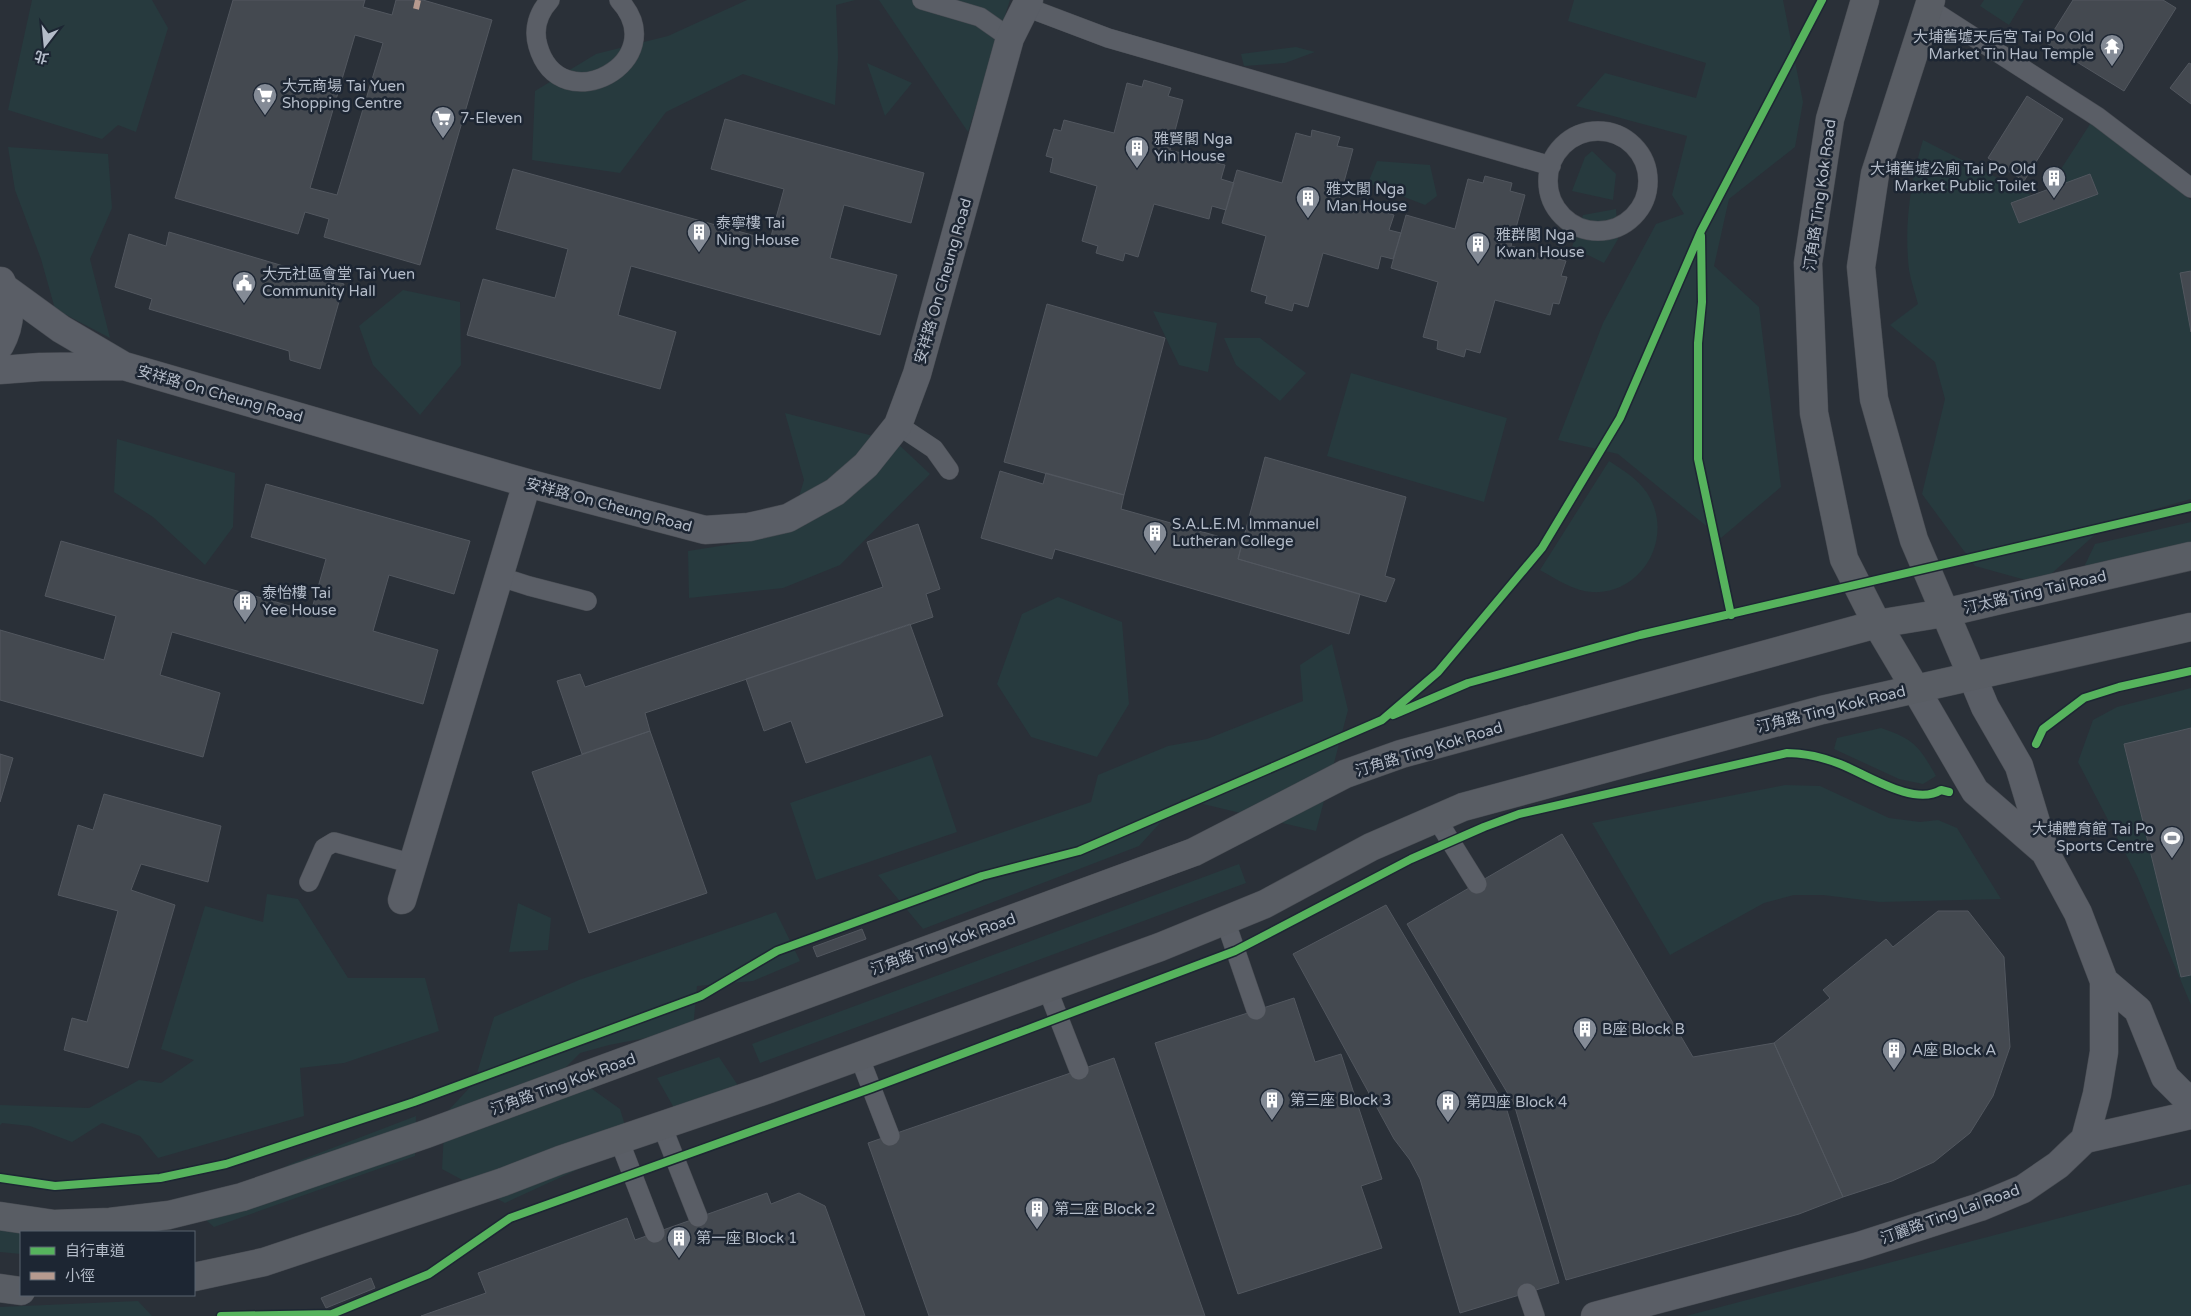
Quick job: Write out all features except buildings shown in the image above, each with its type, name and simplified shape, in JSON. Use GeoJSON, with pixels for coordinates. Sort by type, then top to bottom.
{"type":"FeatureCollection","features":[{"type":"Feature","properties":{"kind":"main road","name":"汀角路 Ting Kok Road"},"geometry":{"type":"LineString","coordinates":[[1865,0],[1830,119],[1808,263],[1814,413],[1844,558],[1877,624],[1915,688]]}},
{"type":"Feature","properties":{"kind":"main road"},"geometry":{"type":"LineString","coordinates":[[1929,4],[1875,174],[1861,268],[1874,399],[1914,540],[1944,613],[1972,676],[2191,626]]}},
{"type":"Feature","properties":{"kind":"main road","name":"汀太路 Ting Tai Road"},"geometry":{"type":"LineString","coordinates":[[1877,624],[1944,613],[2191,556]]}},
{"type":"Feature","properties":{"kind":"main road","name":"汀角路 Ting Kok Road"},"geometry":{"type":"LineString","coordinates":[[0,1216],[54,1224],[110,1222],[168,1215],[242,1197],[426,1134],[1194,852],[1345,774],[1392,757],[1877,624]]}},
{"type":"Feature","properties":{"kind":"main road","name":"汀角路 Ting Kok Road"},"geometry":{"type":"LineString","coordinates":[[195,1277],[264,1262],[503,1182],[560,1160],[662,1126],[1047,988],[1265,904],[1371,847],[1463,807],[1822,710],[1972,676]]}},
{"type":"Feature","properties":{"kind":"main road"},"geometry":{"type":"LineString","coordinates":[[0,1288],[20,1291]]}},
{"type":"Feature","properties":{"kind":"street","name":"安祥路 On Cheung Road"},"geometry":{"type":"LineString","coordinates":[[3,285],[61,329],[124,366],[527,483],[705,530],[749,527],[788,518],[835,492],[866,464],[898,425],[917,374],[1010,38],[1028,3]]}},
{"type":"Feature","properties":{"kind":"street","name":"安祥路 On Cheung Road"},"geometry":{"type":"LineString","coordinates":[[0,346],[7,332],[10,311],[3,285]]}},
{"type":"Feature","properties":{"kind":"street","name":"安祥路 On Cheung Road"},"geometry":{"type":"LineString","coordinates":[[0,370],[40,366],[124,366]]}},
{"type":"Feature","properties":{"kind":"street"},"geometry":{"type":"LineString","coordinates":[[402,900],[443,769],[498,576],[527,483]]}},
{"type":"Feature","properties":{"kind":"street"},"geometry":{"type":"LineString","coordinates":[[1972,676],[1985,707],[2019,766],[2045,852],[2078,912],[2104,980],[2104,1052],[2097,1094],[2085,1139],[2191,1115]]}},
{"type":"Feature","properties":{"kind":"street"},"geometry":{"type":"LineString","coordinates":[[1915,688],[1975,791],[2045,852]]}},
{"type":"Feature","properties":{"kind":"street"},"geometry":{"type":"LineString","coordinates":[[2104,980],[2138,1010],[2165,1077],[2181,1093],[2191,1099]]}},
{"type":"Feature","properties":{"kind":"street","name":"汀麗路 Ting Lai Road"},"geometry":{"type":"LineString","coordinates":[[1595,1316],[1859,1246],[1980,1207],[2024,1189],[2058,1165],[2085,1139]]}},
{"type":"Feature","properties":{"kind":"lane"},"geometry":{"type":"LineString","coordinates":[[550,0],[543,8],[537,22],[536,38],[540,54],[549,67],[562,77],[578,82],[593,82],[609,76],[621,66],[630,52],[633,38],[632,22],[625,7],[619,0]]}},
{"type":"Feature","properties":{"kind":"lane"},"geometry":{"type":"LineString","coordinates":[[922,0],[980,17],[1010,38]]}},
{"type":"Feature","properties":{"kind":"lane"},"geometry":{"type":"LineString","coordinates":[[1028,3],[1108,38],[1551,166]]}},
{"type":"Feature","properties":{"kind":"lane"},"geometry":{"type":"LineString","coordinates":[[1929,4],[2098,117],[2191,188]]}},
{"type":"Feature","properties":{"kind":"lane"},"geometry":{"type":"LineString","coordinates":[[1598,131],[1615,134],[1628,141],[1639,152],[1646,166],[1649,182],[1645,199],[1636,214],[1624,224],[1608,230],[1590,230],[1574,225],[1560,214],[1552,199],[1548,182],[1551,166],[1558,152],[1569,141],[1583,133],[1598,131]]}},
{"type":"Feature","properties":{"kind":"lane"},"geometry":{"type":"LineString","coordinates":[[898,425],[934,449],[949,470]]}},
{"type":"Feature","properties":{"kind":"lane"},"geometry":{"type":"LineString","coordinates":[[498,576],[529,586],[587,600]]}},
{"type":"Feature","properties":{"kind":"lane"},"geometry":{"type":"LineString","coordinates":[[1436,818],[1477,884]]}},
{"type":"Feature","properties":{"kind":"lane"},"geometry":{"type":"LineString","coordinates":[[309,882],[324,848],[334,842],[413,864]]}},
{"type":"Feature","properties":{"kind":"lane"},"geometry":{"type":"LineString","coordinates":[[1225,920],[1256,1010]]}},
{"type":"Feature","properties":{"kind":"lane"},"geometry":{"type":"LineString","coordinates":[[1047,988],[1079,1070]]}},
{"type":"Feature","properties":{"kind":"lane"},"geometry":{"type":"LineString","coordinates":[[859,1056],[890,1136]]}},
{"type":"Feature","properties":{"kind":"lane"},"geometry":{"type":"LineString","coordinates":[[662,1126],[698,1217]]}},
{"type":"Feature","properties":{"kind":"lane"},"geometry":{"type":"LineString","coordinates":[[619,1140],[655,1233]]}},
{"type":"Feature","properties":{"kind":"lane"},"geometry":{"type":"LineString","coordinates":[[1527,1293],[1535,1316]]}},
{"type":"Feature","properties":{"kind":"green space"},"geometry":{"type":"Polygon","coordinates":[[[32,0],[152,0],[168,28],[136,132],[118,125],[102,139],[8,110],[32,0]]]}},
{"type":"Feature","properties":{"kind":"green space"},"geometry":{"type":"Polygon","coordinates":[[[747,0],[855,0],[836,5],[838,57],[835,105],[743,74],[666,112],[620,173],[532,160],[535,91],[596,54],[668,36],[747,0]]]}},
{"type":"Feature","properties":{"kind":"green space"},"geometry":{"type":"Polygon","coordinates":[[[879,0],[1010,0],[968,132],[879,0]]]}},
{"type":"Feature","properties":{"kind":"green space"},"geometry":{"type":"Polygon","coordinates":[[[1574,0],[1783,0],[1803,102],[1795,147],[1729,199],[1714,266],[1759,307],[1781,487],[1721,538],[1618,454],[1558,440],[1603,323],[1656,224],[1684,214],[1672,195],[1687,136],[1576,106],[1605,73],[1696,98],[1706,63],[1568,21],[1574,0]]]}},
{"type":"Feature","properties":{"kind":"green space"},"geometry":{"type":"Polygon","coordinates":[[[1984,0],[2024,0],[2009,25],[1980,6],[1984,0]]]}},
{"type":"Feature","properties":{"kind":"green space"},"geometry":{"type":"Polygon","coordinates":[[[1296,47],[1315,52],[1285,63],[1244,66],[1241,54],[1296,47]]]}},
{"type":"Feature","properties":{"kind":"green space"},"geometry":{"type":"Polygon","coordinates":[[[867,63],[912,83],[885,116],[867,63]]]}},
{"type":"Feature","properties":{"kind":"green space"},"geometry":{"type":"Polygon","coordinates":[[[2092,121],[2191,200],[2191,499],[2109,522],[2040,584],[1975,566],[1922,494],[1945,399],[1935,362],[1890,325],[1918,304],[1909,270],[1907,237],[1909,205],[1923,140],[2041,200],[2092,121]]]}},
{"type":"Feature","properties":{"kind":"green space"},"geometry":{"type":"Polygon","coordinates":[[[8,147],[108,154],[112,208],[90,259],[110,338],[55,309],[41,259],[15,190],[8,147]]]}},
{"type":"Feature","properties":{"kind":"green space"},"geometry":{"type":"Polygon","coordinates":[[[1592,151],[1616,174],[1613,200],[1572,191],[1585,157],[1592,151]]]}},
{"type":"Feature","properties":{"kind":"green space"},"geometry":{"type":"Polygon","coordinates":[[[1377,161],[1430,165],[1437,196],[1425,205],[1368,183],[1377,161]]]}},
{"type":"Feature","properties":{"kind":"green space"},"geometry":{"type":"Polygon","coordinates":[[[1616,209],[1618,239],[1604,263],[1572,247],[1583,215],[1616,209]]]}},
{"type":"Feature","properties":{"kind":"green space"},"geometry":{"type":"Polygon","coordinates":[[[403,290],[460,302],[461,365],[420,415],[373,365],[359,326],[403,290]]]}},
{"type":"Feature","properties":{"kind":"green space"},"geometry":{"type":"Polygon","coordinates":[[[1153,311],[1217,323],[1208,372],[1179,365],[1153,311]]]}},
{"type":"Feature","properties":{"kind":"green space"},"geometry":{"type":"Polygon","coordinates":[[[1224,338],[1260,338],[1306,373],[1280,401],[1236,365],[1224,338]]]}},
{"type":"Feature","properties":{"kind":"green space"},"geometry":{"type":"Polygon","coordinates":[[[1351,373],[1507,418],[1484,502],[1327,456],[1351,373]]]}},
{"type":"Feature","properties":{"kind":"green space"},"geometry":{"type":"Polygon","coordinates":[[[785,413],[896,442],[930,474],[840,565],[783,588],[689,598],[688,551],[739,543],[790,527],[804,480],[785,413]]]}},
{"type":"Feature","properties":{"kind":"green space"},"geometry":{"type":"Polygon","coordinates":[[[117,439],[235,473],[233,527],[205,565],[153,517],[114,492],[117,439]]]}},
{"type":"Feature","properties":{"kind":"green space"},"geometry":{"type":"Polygon","coordinates":[[[1609,461],[1634,478],[1649,495],[1657,518],[1657,534],[1654,550],[1647,564],[1637,576],[1624,585],[1609,591],[1585,591],[1565,584],[1540,570],[1609,461]]]}},
{"type":"Feature","properties":{"kind":"green space"},"geometry":{"type":"Polygon","coordinates":[[[2191,522],[2191,566],[2082,571],[2095,544],[2191,522]]]}},
{"type":"Feature","properties":{"kind":"green space"},"geometry":{"type":"Polygon","coordinates":[[[1058,597],[1122,622],[1129,704],[1097,757],[1031,737],[997,684],[1022,614],[1058,597]]]}},
{"type":"Feature","properties":{"kind":"green space"},"geometry":{"type":"Polygon","coordinates":[[[1332,644],[1348,710],[1316,831],[1182,799],[1139,846],[923,929],[878,875],[1091,802],[1098,775],[1168,746],[1207,739],[1303,701],[1300,665],[1332,644]]]}},
{"type":"Feature","properties":{"kind":"green space"},"geometry":{"type":"Polygon","coordinates":[[[2191,688],[2191,1005],[2137,876],[2078,762],[2093,720],[2117,707],[2191,688]]]}},
{"type":"Feature","properties":{"kind":"green space"},"geometry":{"type":"Polygon","coordinates":[[[1881,728],[1901,736],[1914,745],[1925,757],[1936,776],[1923,784],[1899,779],[1834,749],[1837,738],[1881,728]]]}},
{"type":"Feature","properties":{"kind":"green space"},"geometry":{"type":"Polygon","coordinates":[[[931,755],[957,832],[816,880],[790,803],[931,755]]]}},
{"type":"Feature","properties":{"kind":"green space"},"geometry":{"type":"Polygon","coordinates":[[[1785,785],[1820,786],[1889,818],[1920,822],[1938,820],[1957,828],[2001,899],[1880,902],[1823,895],[1794,895],[1764,903],[1670,955],[1592,823],[1785,785]]]}},
{"type":"Feature","properties":{"kind":"green space"},"geometry":{"type":"Polygon","coordinates":[[[1239,864],[1246,883],[760,1063],[752,1044],[1239,864]]]}},
{"type":"Feature","properties":{"kind":"green space"},"geometry":{"type":"Polygon","coordinates":[[[267,894],[298,899],[348,978],[425,978],[439,1031],[344,1063],[300,1068],[304,1116],[158,1158],[140,1136],[102,1123],[72,1142],[30,1126],[2,1123],[0,1125],[0,1105],[89,1108],[139,1080],[161,1083],[194,1060],[161,1049],[205,906],[263,922],[267,894]]]}},
{"type":"Feature","properties":{"kind":"green space"},"geometry":{"type":"Polygon","coordinates":[[[518,903],[551,918],[548,950],[509,952],[518,903]]]}},
{"type":"Feature","properties":{"kind":"green space"},"geometry":{"type":"Polygon","coordinates":[[[776,912],[800,961],[753,981],[697,986],[693,1029],[609,1045],[580,1053],[564,1069],[620,1109],[631,1145],[505,1203],[442,1169],[445,1114],[474,1083],[494,1017],[579,980],[776,912]]]}},
{"type":"Feature","properties":{"kind":"green space"},"geometry":{"type":"Polygon","coordinates":[[[719,1057],[741,1090],[678,1115],[657,1078],[719,1057]]]}},
{"type":"Feature","properties":{"kind":"green space"},"geometry":{"type":"Polygon","coordinates":[[[416,1116],[415,1156],[214,1227],[200,1215],[288,1165],[416,1116]]]}},
{"type":"Feature","properties":{"kind":"green space"},"geometry":{"type":"Polygon","coordinates":[[[2191,1184],[2191,1316],[1686,1316],[2182,1186],[2191,1184]]]}},
{"type":"Feature","properties":{"kind":"green space"},"geometry":{"type":"Polygon","coordinates":[[[140,1205],[151,1231],[20,1231],[20,1254],[0,1252],[0,1218],[54,1229],[140,1205]]]}},
{"type":"Feature","properties":{"kind":"green space"},"geometry":{"type":"Polygon","coordinates":[[[138,1301],[152,1316],[0,1316],[0,1307],[138,1301]]]}},
{"type":"Feature","properties":{"kind":"marked path"},"geometry":{"type":"LineString","coordinates":[[416,9],[418,0]]}},
{"type":"Feature","properties":{"kind":"cycle path"},"geometry":{"type":"LineString","coordinates":[[0,1178],[55,1186],[160,1178],[226,1164],[414,1102],[701,996],[777,951],[982,876],[1079,851],[1382,720],[1438,672],[1542,548],[1620,418],[1701,231],[1822,0]]}},
{"type":"Feature","properties":{"kind":"cycle path"},"geometry":{"type":"LineString","coordinates":[[1701,236],[1702,302],[1698,343],[1698,459],[1731,615]]}},
{"type":"Feature","properties":{"kind":"cycle path"},"geometry":{"type":"LineString","coordinates":[[1393,715],[1468,683],[1640,635],[2191,507]]}},
{"type":"Feature","properties":{"kind":"cycle path"},"geometry":{"type":"LineString","coordinates":[[2036,744],[2043,729],[2084,698],[2119,687],[2191,671]]}},
{"type":"Feature","properties":{"kind":"cycle path"},"geometry":{"type":"LineString","coordinates":[[221,1316],[332,1314],[429,1274],[510,1218],[872,1088],[1235,951],[1411,859],[1519,814],[1787,753],[1820,757],[1904,792],[1917,795],[1930,794],[1941,790],[1949,792]]}},
{"type":"Feature","properties":{"kind":"place","name":"大埔舊墟天后宮 Tai Po Old Market Tin Hau Temple"},"geometry":{"type":"Point","coordinates":[2112,67]}},
{"type":"Feature","properties":{"kind":"place","name":"大元商場 Tai Yuen Shopping Centre"},"geometry":{"type":"Point","coordinates":[265,116]}},
{"type":"Feature","properties":{"kind":"place","name":"7-Eleven"},"geometry":{"type":"Point","coordinates":[443,139]}},
{"type":"Feature","properties":{"kind":"place","name":"雅賢閣 Nga Yin House"},"geometry":{"type":"Point","coordinates":[1137,169]}},
{"type":"Feature","properties":{"kind":"place","name":"大埔舊墟公廁 Tai Po Old Market Public Toilet"},"geometry":{"type":"Point","coordinates":[2054,199]}},
{"type":"Feature","properties":{"kind":"place","name":"雅文閣 Nga Man House"},"geometry":{"type":"Point","coordinates":[1308,219]}},
{"type":"Feature","properties":{"kind":"place","name":"泰寧樓 Tai Ning House"},"geometry":{"type":"Point","coordinates":[699,253]}},
{"type":"Feature","properties":{"kind":"place","name":"雅群閣 Nga Kwan House"},"geometry":{"type":"Point","coordinates":[1478,265]}},
{"type":"Feature","properties":{"kind":"place","name":"大元社區會堂 Tai Yuen Community Hall"},"geometry":{"type":"Point","coordinates":[244,304]}},
{"type":"Feature","properties":{"kind":"place","name":"S.A.L.E.M. Immanuel Lutheran College"},"geometry":{"type":"Point","coordinates":[1155,554]}},
{"type":"Feature","properties":{"kind":"place","name":"泰怡樓 Tai Yee House"},"geometry":{"type":"Point","coordinates":[245,623]}},
{"type":"Feature","properties":{"kind":"place","name":"大埔體育館 Tai Po Sports Centre"},"geometry":{"type":"Point","coordinates":[2172,859]}},
{"type":"Feature","properties":{"kind":"place","name":"B座 Block B"},"geometry":{"type":"Point","coordinates":[1585,1050]}},
{"type":"Feature","properties":{"kind":"place","name":"A座 Block A"},"geometry":{"type":"Point","coordinates":[1894,1071]}},
{"type":"Feature","properties":{"kind":"place","name":"第三座 Block 3"},"geometry":{"type":"Point","coordinates":[1272,1121]}},
{"type":"Feature","properties":{"kind":"place","name":"第四座 Block 4"},"geometry":{"type":"Point","coordinates":[1448,1123]}},
{"type":"Feature","properties":{"kind":"place","name":"第二座 Block 2"},"geometry":{"type":"Point","coordinates":[1037,1230]}},
{"type":"Feature","properties":{"kind":"place","name":"第一座 Block 1"},"geometry":{"type":"Point","coordinates":[679,1259]}}]}
